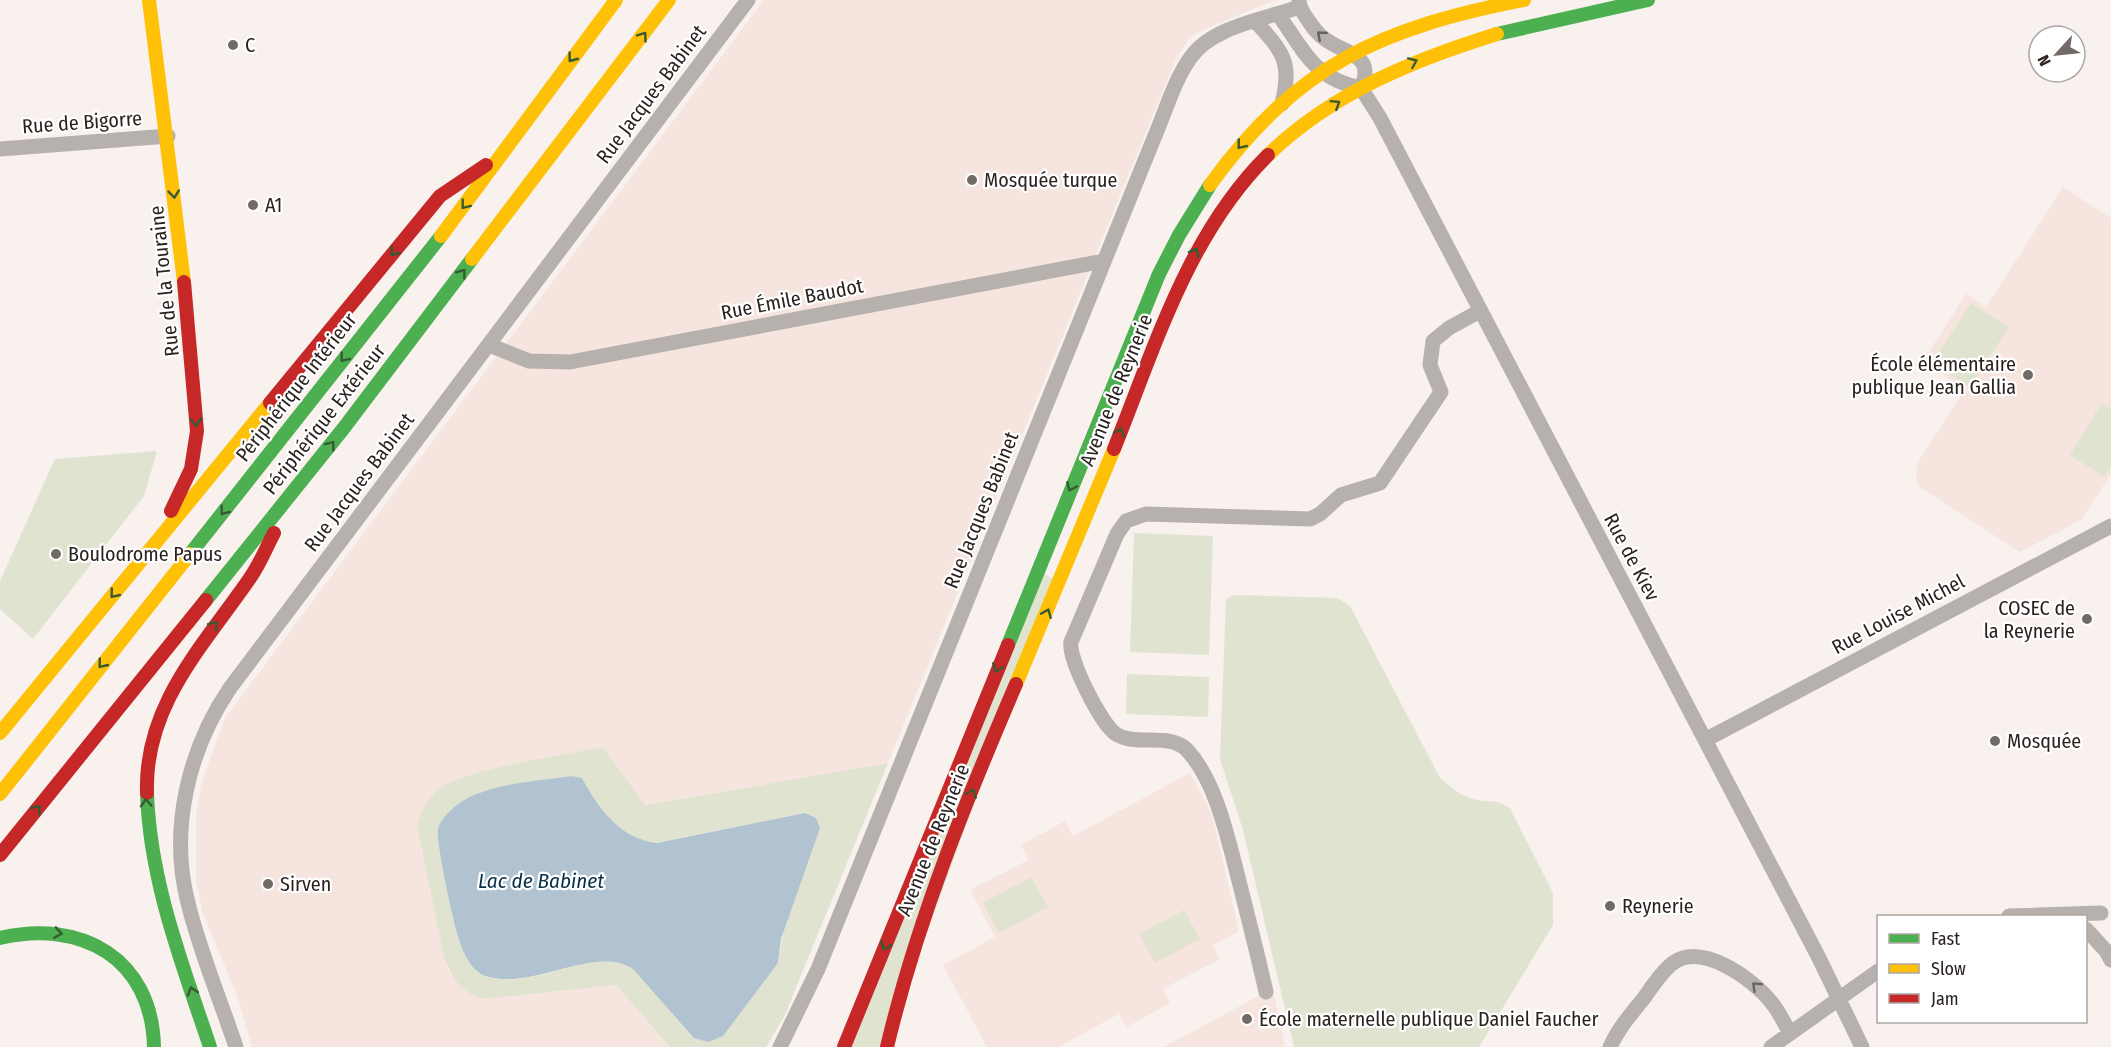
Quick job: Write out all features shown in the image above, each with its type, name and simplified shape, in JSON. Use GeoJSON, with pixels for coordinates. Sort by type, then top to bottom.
{"type":"FeatureCollection","features":[{"type":"Feature","properties":{"kind":"main road","name":"Rue de la Touraine"},"geometry":{"type":"LineString","coordinates":[[149,0],[168,136],[197,431],[195,452],[181,494],[151,548]]}},
{"type":"Feature","properties":{"kind":"main road","name":"Périphérique Intérieur"},"geometry":{"type":"LineString","coordinates":[[0,794],[472,195],[616,0]]}},
{"type":"Feature","properties":{"kind":"main road","name":"Périphérique Extérieur"},"geometry":{"type":"LineString","coordinates":[[0,855],[244,550],[295,491],[583,117],[669,0]]}},
{"type":"Feature","properties":{"kind":"main road","name":"Avenue de Reynerie"},"geometry":{"type":"LineString","coordinates":[[844,1047],[1159,274],[1199,198],[1249,135],[1320,73],[1352,53],[1422,24],[1524,0]]}},
{"type":"Feature","properties":{"kind":"main road","name":"Avenue de Reynerie"},"geometry":{"type":"LineString","coordinates":[[887,1047],[902,984],[938,874],[1191,259],[1209,226],[1252,172],[1296,131],[1361,88],[1409,63],[1456,45],[1648,0]]}},
{"type":"Feature","properties":{"kind":"main road"},"geometry":{"type":"LineString","coordinates":[[0,733],[440,196],[498,157]]}},
{"type":"Feature","properties":{"kind":"main road"},"geometry":{"type":"LineString","coordinates":[[210,1047],[151,860],[146,793],[149,756],[156,725],[184,668],[200,642],[252,575],[295,491]]}},
{"type":"Feature","properties":{"kind":"main road"},"geometry":{"type":"LineString","coordinates":[[0,938],[28,932],[54,932],[82,938],[96,945],[117,960],[136,981],[148,1007],[161,1047]]}},
{"type":"Feature","properties":{"kind":"main road"},"geometry":{"type":"LineString","coordinates":[[154,1047],[155,1032]]}},
{"type":"Feature","properties":{"kind":"street","name":"Rue Jacques Babinet"},"geometry":{"type":"LineString","coordinates":[[236,1047],[196,933],[187,901],[183,870],[183,814],[196,755],[212,716],[230,688],[748,0]]}},
{"type":"Feature","properties":{"kind":"street","name":"Rue Jacques Babinet"},"geometry":{"type":"LineString","coordinates":[[780,1047],[818,969],[1154,138],[1191,57],[1204,44],[1224,32],[1278,15],[1299,3],[1315,32],[1327,41],[1352,53]]}},
{"type":"Feature","properties":{"kind":"street"},"geometry":{"type":"LineString","coordinates":[[1278,15],[1320,73],[1340,84],[1361,88],[1367,75],[1365,66],[1352,53]]}},
{"type":"Feature","properties":{"kind":"street"},"geometry":{"type":"LineString","coordinates":[[1256,22],[1274,41],[1286,61],[1288,80],[1282,104]]}},
{"type":"Feature","properties":{"kind":"street","name":"Rue de Kiev"},"geometry":{"type":"LineString","coordinates":[[1361,88],[1380,118],[1705,740],[1862,1047]]}},
{"type":"Feature","properties":{"kind":"street","name":"Rue de Bigorre"},"geometry":{"type":"LineString","coordinates":[[0,149],[168,136]]}},
{"type":"Feature","properties":{"kind":"street","name":"Rue Émile Baudot"},"geometry":{"type":"LineString","coordinates":[[489,345],[529,362],[570,362],[1104,261]]}},
{"type":"Feature","properties":{"kind":"street"},"geometry":{"type":"LineString","coordinates":[[1266,992],[1221,814],[1194,759],[1184,747],[1173,743],[1128,738],[1113,730],[1073,661],[1071,642],[1117,534],[1126,521],[1146,514],[1310,519],[1345,493],[1380,483],[1441,392],[1430,365],[1433,341],[1449,328],[1480,311]]}},
{"type":"Feature","properties":{"kind":"street","name":"Rue Louise Michel"},"geometry":{"type":"LineString","coordinates":[[1705,740],[2111,526]]}},
{"type":"Feature","properties":{"kind":"street"},"geometry":{"type":"LineString","coordinates":[[2066,915],[2106,910]]}},
{"type":"Feature","properties":{"kind":"street"},"geometry":{"type":"LineString","coordinates":[[2106,910],[2089,931],[2111,960]]}},
{"type":"Feature","properties":{"kind":"street"},"geometry":{"type":"LineString","coordinates":[[2018,915],[2042,915]]}},
{"type":"Feature","properties":{"kind":"street"},"geometry":{"type":"LineString","coordinates":[[1610,1047],[1615,1035],[1662,975],[1673,963],[1687,956],[1702,957],[1748,978],[1773,1004],[1790,1034]]}},
{"type":"Feature","properties":{"kind":"street"},"geometry":{"type":"LineString","coordinates":[[1771,1047],[1877,972]]}},
{"type":"Feature","properties":{"kind":"shaded area"},"geometry":{"type":"Polygon","coordinates":[[[764,0],[1276,0],[1202,30],[1188,40],[1175,61],[888,763],[644,805],[603,747],[469,775],[452,781],[417,825],[444,958],[450,973],[484,999],[616,985],[670,1047],[252,1047],[237,995],[203,914],[196,881],[196,814],[202,781],[225,718],[764,0]]]}},
{"type":"Feature","properties":{"kind":"shaded area","name":"École élémentaire publique Jean Gallia"},"geometry":{"type":"Polygon","coordinates":[[[2063,187],[2111,218],[2111,474],[2081,520],[2020,552],[1918,486],[1916,475],[1918,462],[1965,389],[1923,361],[1966,294],[1986,307],[2063,187]]]}},
{"type":"Feature","properties":{"kind":"shaded area"},"geometry":{"type":"Polygon","coordinates":[[[1190,773],[1212,814],[1239,931],[1213,945],[1220,959],[1163,989],[1170,1003],[1127,1027],[1119,1014],[1058,1047],[987,1047],[943,965],[995,937],[970,890],[1028,860],[1021,845],[1065,821],[1073,836],[1190,773]]]}},
{"type":"Feature","properties":{"kind":"shaded area","name":"École maternelle publique Daniel Faucher"},"geometry":{"type":"Polygon","coordinates":[[[1273,988],[1285,1047],[1164,1047],[1266,992],[1273,988]]]}},
{"type":"Feature","properties":{"kind":"green space"},"geometry":{"type":"Polygon","coordinates":[[[1971,303],[2009,327],[1970,387],[1932,363],[1971,303]]]}},
{"type":"Feature","properties":{"kind":"green space"},"geometry":{"type":"Polygon","coordinates":[[[2101,404],[2111,410],[2111,466],[2104,477],[2070,455],[2101,404]]]}},
{"type":"Feature","properties":{"kind":"green space","name":"Boulodrome Papus"},"geometry":{"type":"Polygon","coordinates":[[[157,451],[144,496],[33,639],[0,609],[0,581],[55,459],[157,451]]]}},
{"type":"Feature","properties":{"kind":"green space"},"geometry":{"type":"Polygon","coordinates":[[[1134,533],[1213,536],[1209,655],[1130,652],[1134,533]]]}},
{"type":"Feature","properties":{"kind":"green space"},"geometry":{"type":"Polygon","coordinates":[[[1044,574],[1056,580],[885,1047],[851,1047],[1044,574]]]}},
{"type":"Feature","properties":{"kind":"green space"},"geometry":{"type":"Polygon","coordinates":[[[1234,595],[1337,598],[1350,606],[1440,778],[1468,798],[1495,802],[1510,808],[1553,893],[1553,925],[1479,1047],[1294,1047],[1243,830],[1220,759],[1226,599],[1234,595]]]}},
{"type":"Feature","properties":{"kind":"green space"},"geometry":{"type":"Polygon","coordinates":[[[1127,674],[1209,677],[1208,717],[1126,714],[1127,674]]]}},
{"type":"Feature","properties":{"kind":"green space"},"geometry":{"type":"Polygon","coordinates":[[[603,747],[645,805],[888,763],[784,1017],[766,1047],[670,1047],[616,985],[484,999],[464,989],[451,972],[444,958],[417,825],[429,799],[442,787],[473,774],[603,747]],[[571,776],[480,792],[460,942],[477,972],[496,979],[516,979],[599,962],[617,963],[634,970],[772,970],[778,963],[805,813],[656,843],[643,840],[621,829],[595,801],[582,779],[571,776]]]}},
{"type":"Feature","properties":{"kind":"green space"},"geometry":{"type":"Polygon","coordinates":[[[1031,877],[1048,907],[999,933],[983,903],[1031,877]]]}},
{"type":"Feature","properties":{"kind":"green space"},"geometry":{"type":"Polygon","coordinates":[[[1184,910],[1200,939],[1155,963],[1139,934],[1184,910]]]}},
{"type":"Feature","properties":{"kind":"water","name":"Lac de Babinet"},"geometry":{"type":"Polygon","coordinates":[[[571,776],[582,778],[603,811],[621,829],[644,840],[657,843],[805,813],[816,818],[820,828],[781,939],[778,963],[723,1036],[708,1042],[694,1038],[634,970],[618,963],[582,964],[521,978],[501,979],[479,973],[466,956],[457,933],[442,867],[438,838],[441,822],[461,802],[490,789],[571,776]]]}},
{"type":"Feature","properties":{"kind":"traffic: fast"},"geometry":{"type":"LineString","coordinates":[[1497,34],[1648,0]]}},
{"type":"Feature","properties":{"kind":"traffic: fast"},"geometry":{"type":"LineString","coordinates":[[1008,645],[1159,274],[1179,235],[1210,185]]}},
{"type":"Feature","properties":{"kind":"traffic: fast"},"geometry":{"type":"LineString","coordinates":[[190,554],[441,236]]}},
{"type":"Feature","properties":{"kind":"traffic: fast"},"geometry":{"type":"LineString","coordinates":[[206,600],[343,429],[472,259]]}},
{"type":"Feature","properties":{"kind":"traffic: fast"},"geometry":{"type":"LineString","coordinates":[[147,793],[149,826],[161,890],[169,922],[210,1047]]}},
{"type":"Feature","properties":{"kind":"traffic: fast"},"geometry":{"type":"LineString","coordinates":[[0,938],[30,934],[58,934],[84,941],[107,952],[126,968],[140,990],[150,1016],[154,1047]]}},
{"type":"Feature","properties":{"kind":"traffic: slow"},"geometry":{"type":"LineString","coordinates":[[149,0],[184,282]]}},
{"type":"Feature","properties":{"kind":"traffic: slow"},"geometry":{"type":"LineString","coordinates":[[441,236],[616,0]]}},
{"type":"Feature","properties":{"kind":"traffic: slow"},"geometry":{"type":"LineString","coordinates":[[472,259],[669,0]]}},
{"type":"Feature","properties":{"kind":"traffic: slow"},"geometry":{"type":"LineString","coordinates":[[1210,185],[1243,143],[1276,109],[1310,81],[1346,58],[1385,39],[1427,24],[1524,0]]}},
{"type":"Feature","properties":{"kind":"traffic: slow"},"geometry":{"type":"LineString","coordinates":[[1268,155],[1293,133],[1346,96],[1405,67],[1497,34]]}},
{"type":"Feature","properties":{"kind":"traffic: slow"},"geometry":{"type":"LineString","coordinates":[[0,733],[270,403]]}},
{"type":"Feature","properties":{"kind":"traffic: slow"},"geometry":{"type":"LineString","coordinates":[[1016,684],[1114,449]]}},
{"type":"Feature","properties":{"kind":"traffic: slow"},"geometry":{"type":"LineString","coordinates":[[0,794],[190,554]]}},
{"type":"Feature","properties":{"kind":"traffic: jam"},"geometry":{"type":"LineString","coordinates":[[1114,449],[1176,293],[1195,256],[1216,220],[1240,186],[1268,155]]}},
{"type":"Feature","properties":{"kind":"traffic: jam"},"geometry":{"type":"LineString","coordinates":[[270,403],[440,196],[486,165]]}},
{"type":"Feature","properties":{"kind":"traffic: jam"},"geometry":{"type":"LineString","coordinates":[[171,511],[191,469],[197,431],[184,282]]}},
{"type":"Feature","properties":{"kind":"traffic: jam"},"geometry":{"type":"LineString","coordinates":[[147,793],[149,761],[155,732],[166,704],[196,652],[254,573],[274,533]]}},
{"type":"Feature","properties":{"kind":"traffic: jam"},"geometry":{"type":"LineString","coordinates":[[0,855],[206,600]]}},
{"type":"Feature","properties":{"kind":"traffic: jam"},"geometry":{"type":"LineString","coordinates":[[844,1047],[1008,645]]}},
{"type":"Feature","properties":{"kind":"traffic: jam"},"geometry":{"type":"LineString","coordinates":[[887,1047],[928,908],[979,773],[1016,684]]}},
{"type":"Feature","properties":{"kind":"place","name":"C"},"geometry":{"type":"Point","coordinates":[233,45]}},
{"type":"Feature","properties":{"kind":"place","name":"Mosquée turque"},"geometry":{"type":"Point","coordinates":[972,180]}},
{"type":"Feature","properties":{"kind":"place","name":"A1"},"geometry":{"type":"Point","coordinates":[253,205]}},
{"type":"Feature","properties":{"kind":"place","name":"École élémentaire publique Jean Gallia"},"geometry":{"type":"Point","coordinates":[2028,375]}},
{"type":"Feature","properties":{"kind":"place","name":"Boulodrome Papus"},"geometry":{"type":"Point","coordinates":[56,554]}},
{"type":"Feature","properties":{"kind":"place","name":"COSEC de la Reynerie"},"geometry":{"type":"Point","coordinates":[2087,619]}},
{"type":"Feature","properties":{"kind":"place","name":"Mosquée"},"geometry":{"type":"Point","coordinates":[1995,741]}},
{"type":"Feature","properties":{"kind":"place","name":"Sirven"},"geometry":{"type":"Point","coordinates":[268,884]}},
{"type":"Feature","properties":{"kind":"place","name":"Reynerie"},"geometry":{"type":"Point","coordinates":[1610,906]}},
{"type":"Feature","properties":{"kind":"place","name":"École maternelle publique Daniel Faucher"},"geometry":{"type":"Point","coordinates":[1247,1019]}}]}
